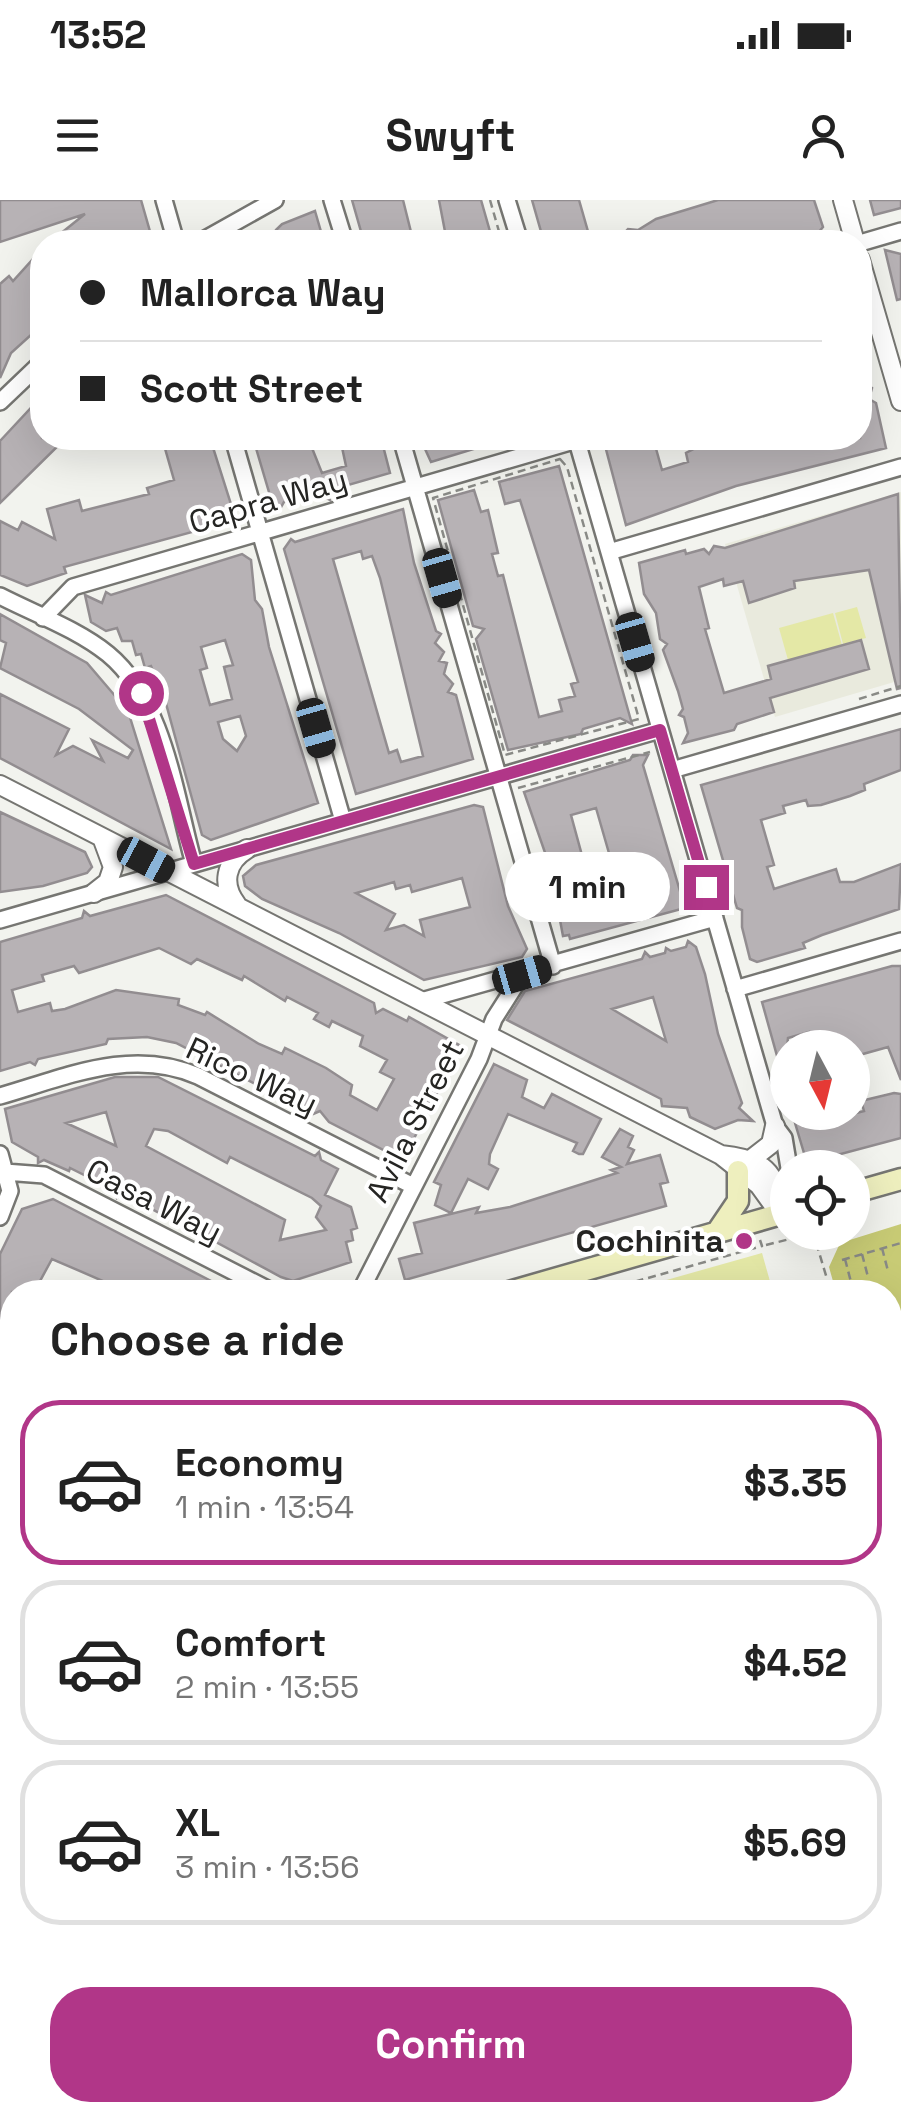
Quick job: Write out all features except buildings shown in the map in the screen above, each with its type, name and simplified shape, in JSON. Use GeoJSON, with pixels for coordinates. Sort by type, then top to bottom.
{"type":"FeatureCollection","features":[{"type":"Feature","properties":{"kind":"main road"},"geometry":{"type":"LineString","coordinates":[[716,1232],[738,1201],[743,1166]]}},
{"type":"Feature","properties":{"kind":"main road"},"geometry":{"type":"LineString","coordinates":[[870,1188],[901,1179]]}},
{"type":"Feature","properties":{"kind":"main road"},"geometry":{"type":"LineString","coordinates":[[551,1280],[770,1217]]}},
{"type":"Feature","properties":{"kind":"street"},"geometry":{"type":"LineString","coordinates":[[164,200],[173,230]]}},
{"type":"Feature","properties":{"kind":"street"},"geometry":{"type":"LineString","coordinates":[[221,230],[275,200]]}},
{"type":"Feature","properties":{"kind":"street"},"geometry":{"type":"LineString","coordinates":[[332,200],[341,230]]}},
{"type":"Feature","properties":{"kind":"street"},"geometry":{"type":"LineString","coordinates":[[507,200],[516,230]]}},
{"type":"Feature","properties":{"kind":"street"},"geometry":{"type":"LineString","coordinates":[[842,200],[853,230]]}},
{"type":"Feature","properties":{"kind":"street"},"geometry":{"type":"LineString","coordinates":[[872,239],[901,231]]}},
{"type":"Feature","properties":{"kind":"street"},"geometry":{"type":"LineString","coordinates":[[872,301],[901,401]]}},
{"type":"Feature","properties":{"kind":"street"},"geometry":{"type":"LineString","coordinates":[[0,402],[30,373]]}},
{"type":"Feature","properties":{"kind":"street"},"geometry":{"type":"LineString","coordinates":[[236,450],[343,821]]}},
{"type":"Feature","properties":{"kind":"street"},"geometry":{"type":"LineString","coordinates":[[404,450],[554,966]]}},
{"type":"Feature","properties":{"kind":"street","name":"Capra Way"},"geometry":{"type":"LineString","coordinates":[[43,618],[74,586],[539,450]]}},
{"type":"Feature","properties":{"kind":"street"},"geometry":{"type":"LineString","coordinates":[[579,450],[770,1109]]}},
{"type":"Feature","properties":{"kind":"street"},"geometry":{"type":"LineString","coordinates":[[609,552],[901,467]]}},
{"type":"Feature","properties":{"kind":"street"},"geometry":{"type":"LineString","coordinates":[[0,596],[107,654],[141,693],[194,864]]}},
{"type":"Feature","properties":{"kind":"street"},"geometry":{"type":"LineString","coordinates":[[672,770],[901,704]]}},
{"type":"Feature","properties":{"kind":"street"},"geometry":{"type":"LineString","coordinates":[[0,920],[660,730]]}},
{"type":"Feature","properties":{"kind":"street"},"geometry":{"type":"LineString","coordinates":[[0,786],[721,1155],[770,1176]]}},
{"type":"Feature","properties":{"kind":"street"},"geometry":{"type":"LineString","coordinates":[[94,892],[108,882],[114,867],[110,850],[99,836]]}},
{"type":"Feature","properties":{"kind":"street"},"geometry":{"type":"LineString","coordinates":[[240,909],[229,895],[227,876],[232,860],[248,848]]}},
{"type":"Feature","properties":{"kind":"street"},"geometry":{"type":"LineString","coordinates":[[421,1001],[715,918]]}},
{"type":"Feature","properties":{"kind":"street"},"geometry":{"type":"LineString","coordinates":[[735,988],[901,940]]}},
{"type":"Feature","properties":{"kind":"street","name":"Avila Street"},"geometry":{"type":"LineString","coordinates":[[366,1280],[511,985],[522,975]]}},
{"type":"Feature","properties":{"kind":"street","name":"Rico Way"},"geometry":{"type":"LineString","coordinates":[[0,1096],[116,1063],[164,1064],[198,1076],[414,1186]]}},
{"type":"Feature","properties":{"kind":"street"},"geometry":{"type":"LineString","coordinates":[[743,1166],[771,1144],[774,1130]]}},
{"type":"Feature","properties":{"kind":"street"},"geometry":{"type":"LineString","coordinates":[[0,1154],[10,1196],[0,1217]]}},
{"type":"Feature","properties":{"kind":"street","name":"Casa Way"},"geometry":{"type":"LineString","coordinates":[[5,1172],[44,1175],[250,1280]]}},
{"type":"Feature","properties":{"kind":"path"},"geometry":{"type":"LineString","coordinates":[[490,200],[499,230]]}},
{"type":"Feature","properties":{"kind":"path"},"geometry":{"type":"LineString","coordinates":[[560,459],[567,467],[639,720],[505,755],[433,498],[560,459]]}},
{"type":"Feature","properties":{"kind":"path"},"geometry":{"type":"LineString","coordinates":[[515,789],[647,752],[655,754]]}},
{"type":"Feature","properties":{"kind":"path"},"geometry":{"type":"LineString","coordinates":[[760,1240],[764,1246]]}},
{"type":"Feature","properties":{"kind":"path"},"geometry":{"type":"LineString","coordinates":[[850,1280],[844,1260],[901,1243]]}},
{"type":"Feature","properties":{"kind":"path"},"geometry":{"type":"LineString","coordinates":[[641,1280],[770,1244]]}},
{"type":"Feature","properties":{"kind":"path"},"geometry":{"type":"LineString","coordinates":[[882,1248],[888,1270]]}},
{"type":"Feature","properties":{"kind":"path"},"geometry":{"type":"LineString","coordinates":[[818,1250],[827,1280]]}},
{"type":"Feature","properties":{"kind":"path"},"geometry":{"type":"LineString","coordinates":[[862,1254],[868,1277]]}},
{"type":"Feature","properties":{"kind":"shaded area"},"geometry":{"type":"Polygon","coordinates":[[[901,492],[901,680],[775,717],[725,544],[901,492]]]}},
{"type":"Feature","properties":{"kind":"shaded area"},"geometry":{"type":"Polygon","coordinates":[[[857,607],[866,638],[843,644],[835,613],[857,607]]]}},
{"type":"Feature","properties":{"kind":"shaded area"},"geometry":{"type":"Polygon","coordinates":[[[833,613],[842,645],[788,660],[779,628],[833,613]]]}},
{"type":"Feature","properties":{"kind":"shaded area"},"geometry":{"type":"Polygon","coordinates":[[[901,1224],[901,1280],[833,1280],[829,1267],[837,1250],[870,1250],[870,1234],[901,1224]]]}},
{"type":"Feature","properties":{"kind":"shaded area"},"geometry":{"type":"Polygon","coordinates":[[[762,1253],[770,1280],[666,1280],[762,1253]]]}},
{"type":"Feature","properties":{"kind":"place","name":"Cochinita"},"geometry":{"type":"Point","coordinates":[744,1241]}},
{"type":"Feature","properties":{"kind":"route"},"geometry":{"type":"LineString","coordinates":[[141,693],[194,864],[660,730],[706,887]]}}]}
